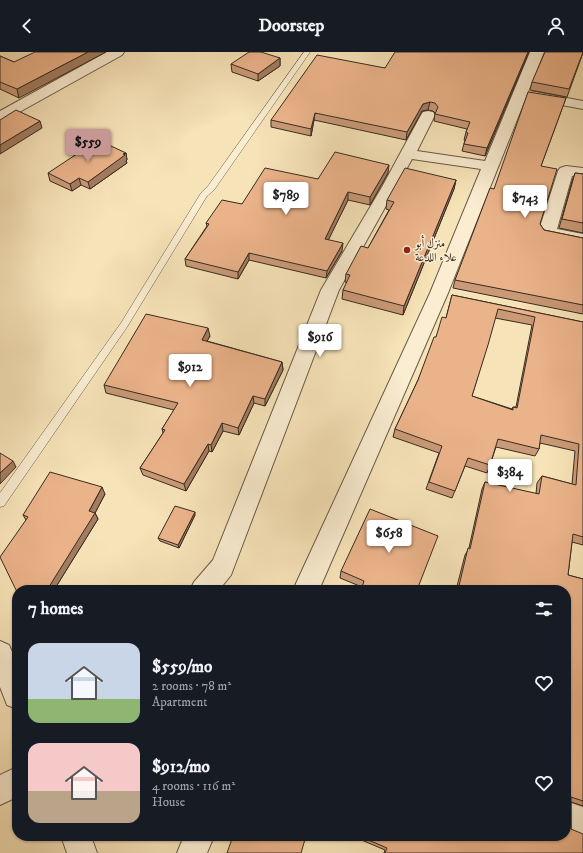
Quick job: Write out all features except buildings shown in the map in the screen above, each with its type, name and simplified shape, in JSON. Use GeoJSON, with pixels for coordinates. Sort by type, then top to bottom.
{"type":"FeatureCollection","features":[{"type":"Feature","properties":{"kind":"street"},"geometry":{"type":"LineString","coordinates":[[0,117],[117,52]]}},
{"type":"Feature","properties":{"kind":"street"},"geometry":{"type":"LineString","coordinates":[[308,585],[446,295],[490,166],[537,52]]}},
{"type":"Feature","properties":{"kind":"street"},"geometry":{"type":"LineString","coordinates":[[519,94],[583,105]]}},
{"type":"Feature","properties":{"kind":"street"},"geometry":{"type":"LineString","coordinates":[[206,585],[222,567],[330,290],[408,154],[428,114]]}},
{"type":"Feature","properties":{"kind":"street"},"geometry":{"type":"LineString","coordinates":[[408,154],[490,166]]}},
{"type":"Feature","properties":{"kind":"street"},"geometry":{"type":"LineString","coordinates":[[583,173],[566,171],[547,233],[583,240]]}},
{"type":"Feature","properties":{"kind":"street"},"geometry":{"type":"LineString","coordinates":[[0,654],[12,683]]}},
{"type":"Feature","properties":{"kind":"street"},"geometry":{"type":"LineString","coordinates":[[0,790],[12,784]]}},
{"type":"Feature","properties":{"kind":"street"},"geometry":{"type":"LineString","coordinates":[[571,818],[583,822]]}},
{"type":"Feature","properties":{"kind":"street"},"geometry":{"type":"LineString","coordinates":[[78,841],[82,853]]}},
{"type":"Feature","properties":{"kind":"street"},"geometry":{"type":"LineString","coordinates":[[192,853],[197,841]]}},
{"type":"Feature","properties":{"kind":"lane"},"geometry":{"type":"LineString","coordinates":[[0,502],[124,325],[204,195],[211,188],[307,52]]}},
{"type":"Feature","properties":{"kind":"place","name":"منزل أبو علاء اللدعة"},"geometry":{"type":"Point","coordinates":[407,250]}}]}
